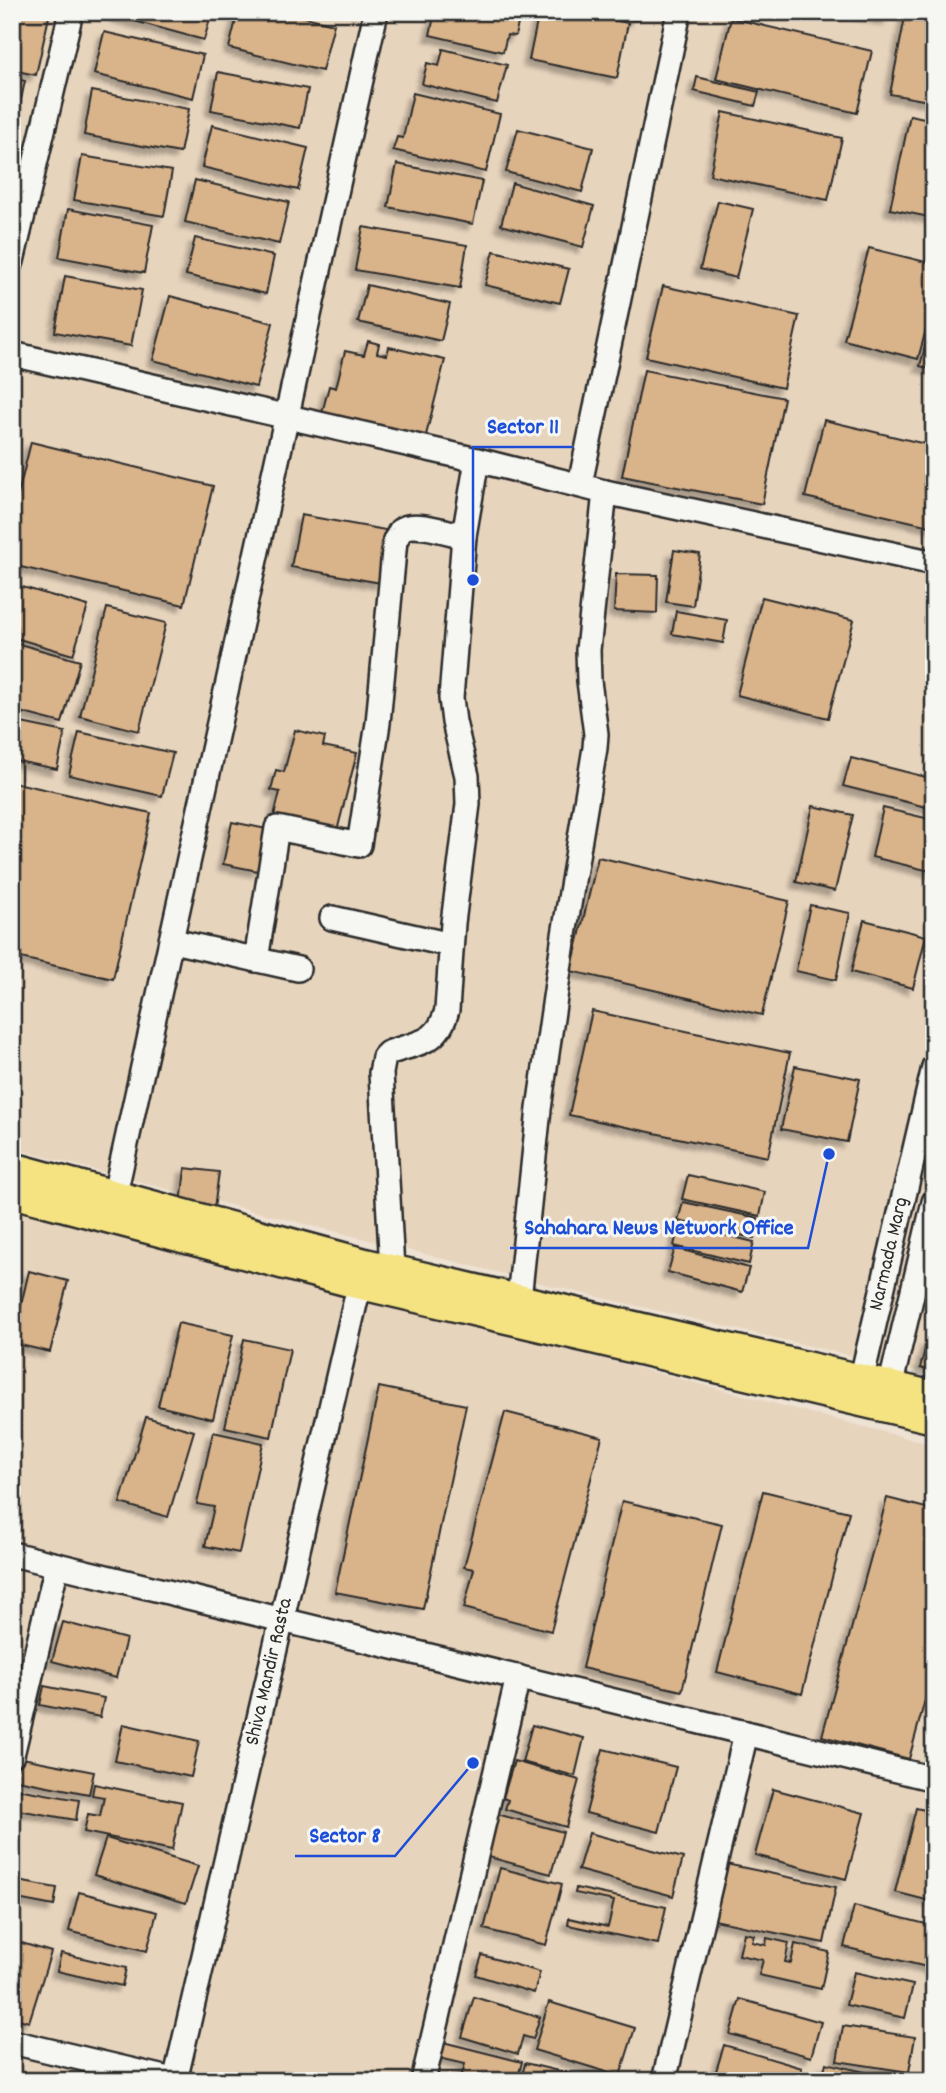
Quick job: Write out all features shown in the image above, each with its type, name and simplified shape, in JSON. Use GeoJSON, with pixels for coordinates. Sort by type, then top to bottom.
{"type":"FeatureCollection","features":[{"type":"Feature","properties":{"kind":"main road"},"geometry":{"type":"LineString","coordinates":[[13,1188],[113,1207],[362,1274],[859,1389]]}},
{"type":"Feature","properties":{"kind":"main road"},"geometry":{"type":"LineString","coordinates":[[362,1274],[392,1269],[519,1298],[888,1397],[934,1419]]}},
{"type":"Feature","properties":{"kind":"main road"},"geometry":{"type":"LineString","coordinates":[[888,1397],[934,1396]]}},
{"type":"Feature","properties":{"kind":"street"},"geometry":{"type":"LineString","coordinates":[[12,261],[71,12]]}},
{"type":"Feature","properties":{"kind":"street"},"geometry":{"type":"LineString","coordinates":[[113,1207],[376,12]]}},
{"type":"Feature","properties":{"kind":"street"},"geometry":{"type":"LineString","coordinates":[[580,484],[679,12]]}},
{"type":"Feature","properties":{"kind":"street"},"geometry":{"type":"LineString","coordinates":[[12,354],[477,460],[605,492],[934,564]]}},
{"type":"Feature","properties":{"kind":"street"},"geometry":{"type":"LineString","coordinates":[[392,1269],[381,1073],[384,1056],[427,1041],[444,1023],[447,1010],[451,945],[468,804],[467,776],[454,722],[452,698],[464,536],[477,460]]}},
{"type":"Feature","properties":{"kind":"street"},"geometry":{"type":"LineString","coordinates":[[519,1298],[539,1109],[595,748],[588,650],[605,492]]}},
{"type":"Feature","properties":{"kind":"street"},"geometry":{"type":"LineString","coordinates":[[256,960],[277,828],[359,845],[378,723],[395,540],[400,530],[410,526],[464,536]]}},
{"type":"Feature","properties":{"kind":"street"},"geometry":{"type":"LineString","coordinates":[[332,918],[451,945]]}},
{"type":"Feature","properties":{"kind":"street"},"geometry":{"type":"LineString","coordinates":[[173,941],[298,969]]}},
{"type":"Feature","properties":{"kind":"street","name":"Narmada Marg"},"geometry":{"type":"LineString","coordinates":[[859,1389],[934,1067]]}},
{"type":"Feature","properties":{"kind":"street","name":"Narmada Marg"},"geometry":{"type":"LineString","coordinates":[[888,1397],[934,1202]]}},
{"type":"Feature","properties":{"kind":"street","name":"Shiva Mandir Rasta"},"geometry":{"type":"LineString","coordinates":[[176,2081],[362,1274]]}},
{"type":"Feature","properties":{"kind":"street"},"geometry":{"type":"LineString","coordinates":[[12,1554],[934,1779]]}},
{"type":"Feature","properties":{"kind":"street"},"geometry":{"type":"LineString","coordinates":[[12,1755],[57,1565]]}},
{"type":"Feature","properties":{"kind":"street"},"geometry":{"type":"LineString","coordinates":[[424,2081],[518,1677]]}},
{"type":"Feature","properties":{"kind":"street"},"geometry":{"type":"LineString","coordinates":[[664,2081],[746,1734]]}},
{"type":"Feature","properties":{"kind":"street"},"geometry":{"type":"LineString","coordinates":[[12,2042],[176,2081]]}},
{"type":"Feature","properties":{"kind":"shaded area"},"geometry":{"type":"Polygon","coordinates":[[[12,12],[934,12],[934,1375],[552,1286],[12,1148],[12,12]]]}},
{"type":"Feature","properties":{"kind":"shaded area"},"geometry":{"type":"Polygon","coordinates":[[[12,1205],[934,1445],[934,2081],[12,2081],[12,1205]]]}},
{"type":"Feature","properties":{"kind":"building"},"geometry":{"type":"Polygon","coordinates":[[[12,12],[50,12],[36,75],[12,70],[12,12]]]}},
{"type":"Feature","properties":{"kind":"building"},"geometry":{"type":"Polygon","coordinates":[[[117,12],[212,12],[204,40],[116,16],[117,12]]]}},
{"type":"Feature","properties":{"kind":"building"},"geometry":{"type":"Polygon","coordinates":[[[238,12],[284,12],[334,24],[322,71],[229,48],[238,12]]]}},
{"type":"Feature","properties":{"kind":"building"},"geometry":{"type":"Polygon","coordinates":[[[435,12],[521,12],[515,36],[507,35],[503,52],[430,35],[435,12]]]}},
{"type":"Feature","properties":{"kind":"building"},"geometry":{"type":"Polygon","coordinates":[[[539,12],[572,12],[628,23],[617,78],[529,60],[539,12]]]}},
{"type":"Feature","properties":{"kind":"building"},"geometry":{"type":"Polygon","coordinates":[[[595,12],[637,12],[636,20],[595,12]]]}},
{"type":"Feature","properties":{"kind":"building"},"geometry":{"type":"Polygon","coordinates":[[[856,12],[890,12],[888,20],[856,12]]]}},
{"type":"Feature","properties":{"kind":"building"},"geometry":{"type":"Polygon","coordinates":[[[906,12],[934,12],[934,102],[890,94],[906,12]]]}},
{"type":"Feature","properties":{"kind":"building"},"geometry":{"type":"Polygon","coordinates":[[[731,18],[872,51],[857,113],[716,79],[731,18]]]}},
{"type":"Feature","properties":{"kind":"building"},"geometry":{"type":"Polygon","coordinates":[[[104,32],[203,55],[193,98],[94,74],[104,32]]]}},
{"type":"Feature","properties":{"kind":"building"},"geometry":{"type":"Polygon","coordinates":[[[443,49],[507,65],[497,103],[422,84],[427,63],[439,66],[443,49]]]}},
{"type":"Feature","properties":{"kind":"building"},"geometry":{"type":"Polygon","coordinates":[[[218,72],[308,89],[300,128],[211,110],[218,72]]]}},
{"type":"Feature","properties":{"kind":"building"},"geometry":{"type":"Polygon","coordinates":[[[697,77],[759,92],[755,106],[694,91],[697,77]]]}},
{"type":"Feature","properties":{"kind":"building"},"geometry":{"type":"Polygon","coordinates":[[[12,78],[25,81],[19,109],[12,107],[12,78]]]}},
{"type":"Feature","properties":{"kind":"building"},"geometry":{"type":"Polygon","coordinates":[[[92,91],[189,109],[180,153],[84,135],[92,91]]]}},
{"type":"Feature","properties":{"kind":"building"},"geometry":{"type":"Polygon","coordinates":[[[413,93],[500,114],[486,172],[393,150],[397,137],[403,138],[413,93]]]}},
{"type":"Feature","properties":{"kind":"building"},"geometry":{"type":"Polygon","coordinates":[[[723,112],[842,138],[828,200],[710,175],[723,112]]]}},
{"type":"Feature","properties":{"kind":"building"},"geometry":{"type":"Polygon","coordinates":[[[910,115],[934,120],[934,218],[890,209],[910,115]]]}},
{"type":"Feature","properties":{"kind":"building"},"geometry":{"type":"Polygon","coordinates":[[[212,125],[308,148],[298,190],[202,167],[212,125]]]}},
{"type":"Feature","properties":{"kind":"building"},"geometry":{"type":"Polygon","coordinates":[[[518,129],[593,148],[582,192],[506,172],[518,129]]]}},
{"type":"Feature","properties":{"kind":"building"},"geometry":{"type":"Polygon","coordinates":[[[82,156],[172,171],[164,216],[74,200],[82,156]]]}},
{"type":"Feature","properties":{"kind":"building"},"geometry":{"type":"Polygon","coordinates":[[[397,164],[482,181],[473,224],[388,207],[397,164]]]}},
{"type":"Feature","properties":{"kind":"building"},"geometry":{"type":"Polygon","coordinates":[[[195,180],[289,202],[279,244],[185,222],[195,180]]]}},
{"type":"Feature","properties":{"kind":"building"},"geometry":{"type":"Polygon","coordinates":[[[512,183],[594,206],[583,247],[501,225],[512,183]]]}},
{"type":"Feature","properties":{"kind":"building"},"geometry":{"type":"Polygon","coordinates":[[[718,201],[753,209],[736,278],[700,269],[718,201]]]}},
{"type":"Feature","properties":{"kind":"building"},"geometry":{"type":"Polygon","coordinates":[[[68,209],[153,225],[144,273],[59,257],[68,209]]]}},
{"type":"Feature","properties":{"kind":"building"},"geometry":{"type":"Polygon","coordinates":[[[363,227],[467,245],[460,288],[355,270],[363,227]]]}},
{"type":"Feature","properties":{"kind":"building"},"geometry":{"type":"Polygon","coordinates":[[[195,238],[274,256],[266,294],[186,275],[195,238]]]}},
{"type":"Feature","properties":{"kind":"building"},"geometry":{"type":"Polygon","coordinates":[[[869,248],[934,264],[934,300],[918,359],[844,340],[869,248]]]}},
{"type":"Feature","properties":{"kind":"building"},"geometry":{"type":"Polygon","coordinates":[[[494,251],[569,269],[560,303],[485,285],[494,251]]]}},
{"type":"Feature","properties":{"kind":"building"},"geometry":{"type":"Polygon","coordinates":[[[65,276],[142,290],[131,346],[55,332],[65,276]]]}},
{"type":"Feature","properties":{"kind":"building"},"geometry":{"type":"Polygon","coordinates":[[[367,285],[450,304],[441,341],[358,322],[367,285]]]}},
{"type":"Feature","properties":{"kind":"building"},"geometry":{"type":"Polygon","coordinates":[[[663,286],[799,316],[783,388],[646,357],[663,286]]]}},
{"type":"Feature","properties":{"kind":"building"},"geometry":{"type":"Polygon","coordinates":[[[170,296],[273,323],[256,387],[153,360],[170,296]]]}},
{"type":"Feature","properties":{"kind":"building"},"geometry":{"type":"Polygon","coordinates":[[[929,332],[934,333],[934,370],[920,366],[929,332]]]}},
{"type":"Feature","properties":{"kind":"building"},"geometry":{"type":"Polygon","coordinates":[[[368,341],[379,344],[377,353],[387,355],[389,347],[445,360],[424,443],[321,417],[329,386],[336,388],[345,351],[364,355],[368,341]]]}},
{"type":"Feature","properties":{"kind":"building"},"geometry":{"type":"Polygon","coordinates":[[[644,370],[784,398],[762,504],[622,476],[644,370]]]}},
{"type":"Feature","properties":{"kind":"building"},"geometry":{"type":"Polygon","coordinates":[[[824,420],[934,446],[934,527],[805,497],[824,420]]]}},
{"type":"Feature","properties":{"kind":"building"},"geometry":{"type":"Polygon","coordinates":[[[31,442],[213,486],[184,605],[12,565],[12,519],[31,442]]]}},
{"type":"Feature","properties":{"kind":"building"},"geometry":{"type":"Polygon","coordinates":[[[301,515],[391,531],[381,583],[291,567],[301,515]]]}},
{"type":"Feature","properties":{"kind":"building"},"geometry":{"type":"Polygon","coordinates":[[[674,550],[700,554],[693,606],[666,602],[674,550]]]}},
{"type":"Feature","properties":{"kind":"building"},"geometry":{"type":"Polygon","coordinates":[[[616,574],[658,575],[657,613],[614,611],[616,574]]]}},
{"type":"Feature","properties":{"kind":"building"},"geometry":{"type":"Polygon","coordinates":[[[12,584],[88,606],[73,655],[12,637],[12,584]]]}},
{"type":"Feature","properties":{"kind":"building"},"geometry":{"type":"Polygon","coordinates":[[[762,597],[854,620],[828,718],[737,695],[762,597]]]}},
{"type":"Feature","properties":{"kind":"building"},"geometry":{"type":"Polygon","coordinates":[[[107,608],[166,623],[139,731],[80,716],[107,608]]]}},
{"type":"Feature","properties":{"kind":"building"},"geometry":{"type":"Polygon","coordinates":[[[676,611],[727,620],[723,643],[672,634],[676,611]]]}},
{"type":"Feature","properties":{"kind":"building"},"geometry":{"type":"Polygon","coordinates":[[[12,642],[80,661],[62,723],[12,710],[12,642]]]}},
{"type":"Feature","properties":{"kind":"building"},"geometry":{"type":"Polygon","coordinates":[[[12,721],[65,732],[57,769],[12,760],[12,721]]]}},
{"type":"Feature","properties":{"kind":"building"},"geometry":{"type":"Polygon","coordinates":[[[295,730],[325,737],[323,746],[357,753],[337,831],[274,816],[280,792],[271,790],[276,770],[284,772],[295,730]]]}},
{"type":"Feature","properties":{"kind":"building"},"geometry":{"type":"Polygon","coordinates":[[[79,732],[173,753],[162,796],[69,775],[79,732]]]}},
{"type":"Feature","properties":{"kind":"building"},"geometry":{"type":"Polygon","coordinates":[[[851,758],[934,779],[934,809],[843,786],[851,758]]]}},
{"type":"Feature","properties":{"kind":"building"},"geometry":{"type":"Polygon","coordinates":[[[12,782],[151,813],[113,979],[12,956],[12,782]]]}},
{"type":"Feature","properties":{"kind":"building"},"geometry":{"type":"Polygon","coordinates":[[[813,806],[853,815],[835,891],[796,882],[813,806]]]}},
{"type":"Feature","properties":{"kind":"building"},"geometry":{"type":"Polygon","coordinates":[[[883,808],[934,820],[934,872],[872,857],[883,808]]]}},
{"type":"Feature","properties":{"kind":"building"},"geometry":{"type":"Polygon","coordinates":[[[232,822],[267,829],[258,871],[223,864],[232,822]]]}},
{"type":"Feature","properties":{"kind":"building"},"geometry":{"type":"Polygon","coordinates":[[[598,857],[789,901],[762,1015],[571,971],[598,857]]]}},
{"type":"Feature","properties":{"kind":"building"},"geometry":{"type":"Polygon","coordinates":[[[810,905],[850,913],[836,980],[796,971],[810,905]]]}},
{"type":"Feature","properties":{"kind":"building"},"geometry":{"type":"Polygon","coordinates":[[[864,920],[926,936],[913,988],[851,972],[864,920]]]}},
{"type":"Feature","properties":{"kind":"building"},"geometry":{"type":"Polygon","coordinates":[[[592,1011],[790,1053],[768,1157],[569,1115],[592,1011]]]}},
{"type":"Feature","properties":{"kind":"building"},"geometry":{"type":"Polygon","coordinates":[[[795,1066],[860,1079],[847,1142],[781,1129],[795,1066]]]}},
{"type":"Feature","properties":{"kind":"building"},"geometry":{"type":"Polygon","coordinates":[[[185,1168],[219,1172],[214,1209],[181,1205],[185,1168]]]}},
{"type":"Feature","properties":{"kind":"building"},"geometry":{"type":"Polygon","coordinates":[[[688,1175],[765,1192],[760,1216],[682,1199],[688,1175]]]}},
{"type":"Feature","properties":{"kind":"building"},"geometry":{"type":"Polygon","coordinates":[[[683,1202],[758,1218],[754,1238],[678,1221],[683,1202]]]}},
{"type":"Feature","properties":{"kind":"building"},"geometry":{"type":"Polygon","coordinates":[[[679,1224],[754,1242],[749,1264],[674,1246],[679,1224]]]}},
{"type":"Feature","properties":{"kind":"building"},"geometry":{"type":"Polygon","coordinates":[[[675,1248],[749,1268],[742,1292],[668,1272],[675,1248]]]}},
{"type":"Feature","properties":{"kind":"building"},"geometry":{"type":"Polygon","coordinates":[[[29,1271],[68,1281],[50,1352],[12,1343],[29,1271]]]}},
{"type":"Feature","properties":{"kind":"building"},"geometry":{"type":"Polygon","coordinates":[[[178,1323],[233,1335],[213,1419],[158,1406],[178,1323]]]}},
{"type":"Feature","properties":{"kind":"building"},"geometry":{"type":"Polygon","coordinates":[[[244,1339],[290,1349],[271,1437],[225,1427],[244,1339]]]}},
{"type":"Feature","properties":{"kind":"building"},"geometry":{"type":"Polygon","coordinates":[[[927,1342],[934,1343],[934,1372],[920,1368],[927,1342]]]}},
{"type":"Feature","properties":{"kind":"building"},"geometry":{"type":"Polygon","coordinates":[[[379,1387],[466,1405],[423,1609],[335,1592],[379,1387]]]}},
{"type":"Feature","properties":{"kind":"building"},"geometry":{"type":"Polygon","coordinates":[[[505,1412],[602,1437],[551,1631],[464,1608],[474,1569],[464,1567],[505,1412]]]}},
{"type":"Feature","properties":{"kind":"building"},"geometry":{"type":"Polygon","coordinates":[[[146,1417],[194,1431],[168,1517],[120,1503],[146,1417]]]}},
{"type":"Feature","properties":{"kind":"building"},"geometry":{"type":"Polygon","coordinates":[[[213,1432],[263,1443],[239,1553],[205,1546],[214,1507],[197,1504],[213,1432]]]}},
{"type":"Feature","properties":{"kind":"building"},"geometry":{"type":"Polygon","coordinates":[[[763,1491],[849,1512],[802,1694],[717,1672],[763,1491]]]}},
{"type":"Feature","properties":{"kind":"building"},"geometry":{"type":"Polygon","coordinates":[[[887,1498],[934,1510],[934,1667],[909,1759],[822,1736],[887,1498]]]}},
{"type":"Feature","properties":{"kind":"building"},"geometry":{"type":"Polygon","coordinates":[[[622,1501],[722,1524],[682,1691],[582,1668],[622,1501]]]}},
{"type":"Feature","properties":{"kind":"building"},"geometry":{"type":"Polygon","coordinates":[[[63,1622],[126,1639],[116,1678],[52,1661],[63,1622]]]}},
{"type":"Feature","properties":{"kind":"building"},"geometry":{"type":"Polygon","coordinates":[[[44,1686],[104,1698],[100,1717],[40,1705],[44,1686]]]}},
{"type":"Feature","properties":{"kind":"building"},"geometry":{"type":"Polygon","coordinates":[[[123,1724],[199,1741],[191,1777],[115,1761],[123,1724]]]}},
{"type":"Feature","properties":{"kind":"building"},"geometry":{"type":"Polygon","coordinates":[[[532,1725],[584,1738],[575,1776],[522,1762],[532,1725]]]}},
{"type":"Feature","properties":{"kind":"building"},"geometry":{"type":"Polygon","coordinates":[[[603,1749],[676,1767],[659,1832],[586,1813],[603,1749]]]}},
{"type":"Feature","properties":{"kind":"building"},"geometry":{"type":"Polygon","coordinates":[[[17,1757],[94,1772],[89,1794],[12,1779],[17,1757]]]}},
{"type":"Feature","properties":{"kind":"building"},"geometry":{"type":"Polygon","coordinates":[[[514,1761],[579,1780],[566,1827],[505,1809],[508,1800],[503,1798],[514,1761]]]}},
{"type":"Feature","properties":{"kind":"building"},"geometry":{"type":"Polygon","coordinates":[[[94,1784],[182,1802],[172,1850],[84,1832],[88,1814],[100,1816],[104,1797],[92,1795],[94,1784]]]}},
{"type":"Feature","properties":{"kind":"building"},"geometry":{"type":"Polygon","coordinates":[[[12,1788],[79,1800],[76,1820],[12,1809],[12,1788]]]}},
{"type":"Feature","properties":{"kind":"building"},"geometry":{"type":"Polygon","coordinates":[[[773,1789],[864,1813],[846,1879],[755,1855],[773,1789]]]}},
{"type":"Feature","properties":{"kind":"building"},"geometry":{"type":"Polygon","coordinates":[[[916,1808],[934,1812],[934,1902],[895,1892],[916,1808]]]}},
{"type":"Feature","properties":{"kind":"building"},"geometry":{"type":"Polygon","coordinates":[[[497,1814],[563,1832],[551,1874],[485,1856],[497,1814]]]}},
{"type":"Feature","properties":{"kind":"building"},"geometry":{"type":"Polygon","coordinates":[[[589,1833],[683,1858],[673,1896],[578,1870],[589,1833]]]}},
{"type":"Feature","properties":{"kind":"building"},"geometry":{"type":"Polygon","coordinates":[[[106,1838],[198,1866],[186,1903],[94,1875],[106,1838]]]}},
{"type":"Feature","properties":{"kind":"building"},"geometry":{"type":"Polygon","coordinates":[[[726,1864],[836,1887],[824,1943],[714,1920],[726,1864]]]}},
{"type":"Feature","properties":{"kind":"building"},"geometry":{"type":"Polygon","coordinates":[[[500,1868],[562,1884],[546,1945],[484,1929],[500,1868]]]}},
{"type":"Feature","properties":{"kind":"building"},"geometry":{"type":"Polygon","coordinates":[[[12,1880],[57,1888],[54,1906],[12,1898],[12,1880]]]}},
{"type":"Feature","properties":{"kind":"building"},"geometry":{"type":"Polygon","coordinates":[[[576,1888],[666,1907],[658,1944],[568,1925],[569,1918],[608,1927],[614,1901],[575,1893],[576,1888]]]}},
{"type":"Feature","properties":{"kind":"building"},"geometry":{"type":"Polygon","coordinates":[[[79,1892],[157,1912],[147,1951],[69,1931],[79,1892]]]}},
{"type":"Feature","properties":{"kind":"building"},"geometry":{"type":"Polygon","coordinates":[[[854,1906],[934,1926],[934,1959],[931,1968],[844,1947],[854,1906]]]}},
{"type":"Feature","properties":{"kind":"building"},"geometry":{"type":"Polygon","coordinates":[[[744,1933],[754,1935],[752,1942],[766,1945],[767,1938],[789,1943],[785,1962],[791,1963],[795,1944],[829,1952],[821,1989],[759,1975],[763,1960],[739,1955],[744,1933]]]}},
{"type":"Feature","properties":{"kind":"building"},"geometry":{"type":"Polygon","coordinates":[[[12,1940],[51,1952],[29,2022],[12,2017],[12,1940]]]}},
{"type":"Feature","properties":{"kind":"building"},"geometry":{"type":"Polygon","coordinates":[[[61,1953],[126,1968],[122,1986],[57,1971],[61,1953]]]}},
{"type":"Feature","properties":{"kind":"building"},"geometry":{"type":"Polygon","coordinates":[[[482,1955],[540,1972],[534,1993],[476,1975],[482,1955]]]}},
{"type":"Feature","properties":{"kind":"building"},"geometry":{"type":"Polygon","coordinates":[[[854,1972],[913,1985],[905,2018],[846,2005],[854,1972]]]}},
{"type":"Feature","properties":{"kind":"building"},"geometry":{"type":"Polygon","coordinates":[[[474,1997],[540,2017],[533,2039],[523,2036],[518,2054],[462,2037],[474,1997]]]}},
{"type":"Feature","properties":{"kind":"building"},"geometry":{"type":"Polygon","coordinates":[[[740,1999],[821,2022],[811,2057],[730,2034],[740,1999]]]}},
{"type":"Feature","properties":{"kind":"building"},"geometry":{"type":"Polygon","coordinates":[[[549,2002],[635,2028],[620,2076],[534,2050],[549,2002]]]}},
{"type":"Feature","properties":{"kind":"building"},"geometry":{"type":"Polygon","coordinates":[[[843,2026],[915,2037],[909,2072],[837,2061],[843,2026]]]}},
{"type":"Feature","properties":{"kind":"building"},"geometry":{"type":"Polygon","coordinates":[[[439,2041],[522,2062],[517,2081],[460,2081],[465,2064],[435,2057],[439,2041]]]}},
{"type":"Feature","properties":{"kind":"building"},"geometry":{"type":"Polygon","coordinates":[[[724,2045],[802,2068],[799,2081],[713,2081],[724,2045]]]}},
{"type":"Feature","properties":{"kind":"building"},"geometry":{"type":"Polygon","coordinates":[[[525,2063],[600,2081],[521,2081],[525,2063]]]}},
{"type":"Feature","properties":{"kind":"building"},"geometry":{"type":"Polygon","coordinates":[[[826,2063],[903,2081],[821,2081],[826,2063]]]}},
{"type":"Feature","properties":{"kind":"place","name":"Sector 11"},"geometry":{"type":"Point","coordinates":[473,580]}},
{"type":"Feature","properties":{"kind":"place","name":"Sahahara News Network Office"},"geometry":{"type":"Point","coordinates":[829,1154]}},
{"type":"Feature","properties":{"kind":"place","name":"Sector 8"},"geometry":{"type":"Point","coordinates":[473,1763]}}]}
